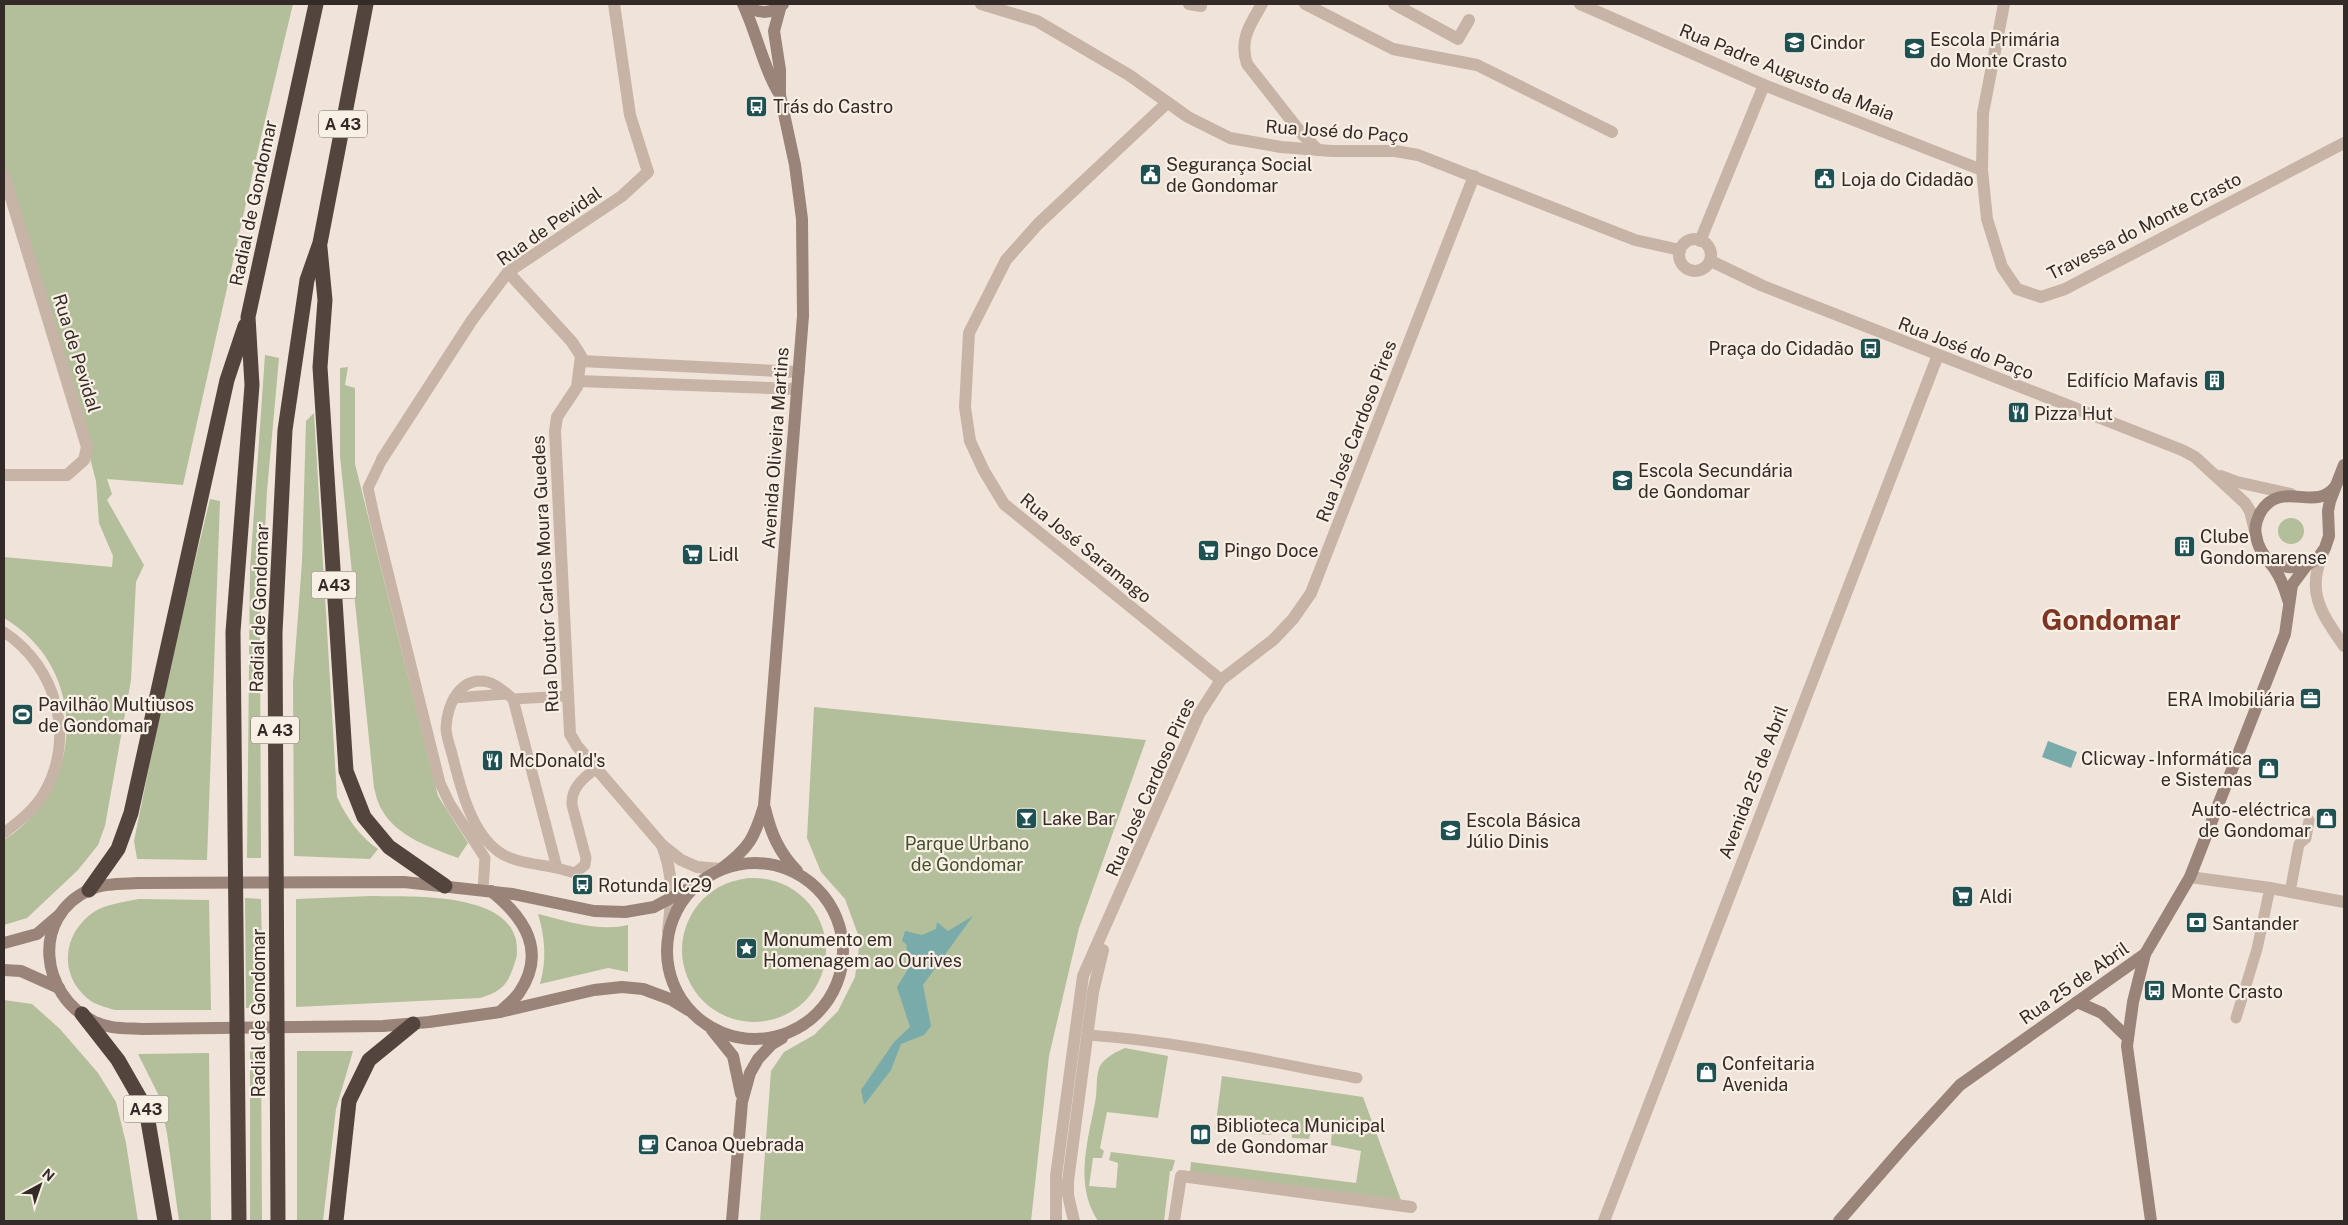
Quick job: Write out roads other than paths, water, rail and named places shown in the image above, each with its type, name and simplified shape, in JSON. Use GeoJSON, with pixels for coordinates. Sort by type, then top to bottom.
{"type":"FeatureCollection","features":[{"type":"Feature","properties":{"kind":"highway","name":"Radial de Gondomar"},"geometry":{"type":"LineString","coordinates":[[239,1221],[233,632],[252,385],[248,317],[316,4]]}},
{"type":"Feature","properties":{"kind":"highway","name":"Radial de Gondomar"},"geometry":{"type":"LineString","coordinates":[[278,1221],[275,633],[285,430],[307,280],[320,243],[366,4]]}},
{"type":"Feature","properties":{"kind":"highway","name":"A43"},"geometry":{"type":"LineString","coordinates":[[320,243],[325,300],[320,366],[346,771],[364,817],[389,846],[445,886]]}},
{"type":"Feature","properties":{"kind":"highway"},"geometry":{"type":"LineString","coordinates":[[89,890],[118,849],[131,813],[227,380],[248,317]]}},
{"type":"Feature","properties":{"kind":"highway","name":"A43"},"geometry":{"type":"LineString","coordinates":[[82,1014],[118,1060],[146,1109],[164,1221]]}},
{"type":"Feature","properties":{"kind":"highway"},"geometry":{"type":"LineString","coordinates":[[336,1221],[349,1102],[369,1060],[412,1024]]}},
{"type":"Feature","properties":{"kind":"main road"},"geometry":{"type":"LineString","coordinates":[[744,4],[758,12],[766,12],[782,5]]}},
{"type":"Feature","properties":{"kind":"main road","name":"Avenida Oliveira Martins"},"geometry":{"type":"LineString","coordinates":[[744,4],[768,75],[780,95]]}},
{"type":"Feature","properties":{"kind":"main road","name":"Avenida Oliveira Martins"},"geometry":{"type":"LineString","coordinates":[[721,869],[743,853],[757,830],[764,806],[803,316],[802,220],[795,165],[780,95],[780,70],[774,31],[776,17],[782,5]]}},
{"type":"Feature","properties":{"kind":"main road"},"geometry":{"type":"LineString","coordinates":[[2255,531],[2257,520],[2262,510],[2271,501],[2281,496],[2312,498],[2324,496],[2336,486],[2342,470]]}},
{"type":"Feature","properties":{"kind":"main road"},"geometry":{"type":"LineString","coordinates":[[2325,548],[2329,536],[2330,501],[2342,470]]}},
{"type":"Feature","properties":{"kind":"main road"},"geometry":{"type":"LineString","coordinates":[[2298,496],[2314,502],[2323,511],[2328,523]]}},
{"type":"Feature","properties":{"kind":"main road","name":"Rua 25 de Abril"},"geometry":{"type":"LineString","coordinates":[[2255,531],[2257,542],[2280,578],[2289,606]]}},
{"type":"Feature","properties":{"kind":"main road","name":"Rua 25 de Abril"},"geometry":{"type":"LineString","coordinates":[[1840,1221],[1960,1085],[2145,954],[2190,877],[2285,634],[2292,585],[2307,565],[2318,558],[2325,548]]}},
{"type":"Feature","properties":{"kind":"main road"},"geometry":{"type":"LineString","coordinates":[[2266,558],[2282,567],[2295,568],[2307,565]]}},
{"type":"Feature","properties":{"kind":"main road","name":"Avenida Oliveira Martins"},"geometry":{"type":"LineString","coordinates":[[764,806],[770,832],[783,856],[801,875]]}},
{"type":"Feature","properties":{"kind":"main road"},"geometry":{"type":"LineString","coordinates":[[4,943],[37,934],[69,904],[89,890],[103,886],[160,882],[404,882],[487,890],[594,911],[635,910],[654,907],[721,869],[748,862],[776,865],[801,875],[822,893],[837,917],[844,943],[842,971],[832,997],[814,1018],[772,1044],[758,1059],[750,1073],[742,1102],[732,1221]]}},
{"type":"Feature","properties":{"kind":"main road"},"geometry":{"type":"LineString","coordinates":[[688,1010],[673,986],[667,959],[668,931],[679,905],[697,884]]}},
{"type":"Feature","properties":{"kind":"main road"},"geometry":{"type":"LineString","coordinates":[[487,890],[508,904],[524,924],[531,945],[532,968],[518,994],[500,1012]]}},
{"type":"Feature","properties":{"kind":"main road"},"geometry":{"type":"LineString","coordinates":[[60,914],[51,936],[49,949],[50,963],[59,988],[71,1006],[104,1026],[165,1029],[412,1024],[500,1012],[594,990],[643,989],[670,999],[688,1010],[710,1028],[733,1056],[739,1076],[742,1102]]}},
{"type":"Feature","properties":{"kind":"main road"},"geometry":{"type":"LineString","coordinates":[[2145,954],[2134,1002],[2127,1046],[2151,1221]]}},
{"type":"Feature","properties":{"kind":"main road"},"geometry":{"type":"LineString","coordinates":[[4,970],[21,971],[59,988]]}},
{"type":"Feature","properties":{"kind":"main road"},"geometry":{"type":"LineString","coordinates":[[2077,1002],[2102,1012],[2128,1038]]}},
{"type":"Feature","properties":{"kind":"main road"},"geometry":{"type":"LineString","coordinates":[[710,1028],[736,1038],[764,1040],[791,1033]]}},
{"type":"Feature","properties":{"kind":"street","name":"Rua de Pevidal"},"geometry":{"type":"LineString","coordinates":[[382,459],[472,320],[508,272],[622,196],[648,172],[630,115],[614,4]]}},
{"type":"Feature","properties":{"kind":"street","name":"Rua José do Paço"},"geometry":{"type":"LineString","coordinates":[[981,4],[1037,20],[1129,76],[1188,117],[1230,138],[1281,147],[1318,150],[1395,151],[1435,160],[1635,240],[1680,250]]}},
{"type":"Feature","properties":{"kind":"street"},"geometry":{"type":"LineString","coordinates":[[1262,4],[1246,34],[1242,50],[1247,64],[1302,134],[1318,150]]}},
{"type":"Feature","properties":{"kind":"street"},"geometry":{"type":"LineString","coordinates":[[1305,4],[1393,49],[1477,65],[1612,132]]}},
{"type":"Feature","properties":{"kind":"street"},"geometry":{"type":"LineString","coordinates":[[1394,4],[1458,39],[1469,20]]}},
{"type":"Feature","properties":{"kind":"street","name":"Rua Padre Augusto da Maia"},"geometry":{"type":"LineString","coordinates":[[1580,4],[1764,85],[1982,170]]}},
{"type":"Feature","properties":{"kind":"street","name":"Travessa do Monte Crasto"},"geometry":{"type":"LineString","coordinates":[[2004,4],[1983,113],[1982,170],[1987,219],[2002,267],[2017,289],[2041,297],[2065,289],[2344,143]]}},
{"type":"Feature","properties":{"kind":"street"},"geometry":{"type":"LineString","coordinates":[[1700,240],[1764,85]]}},
{"type":"Feature","properties":{"kind":"street","name":"Rua José Saramago"},"geometry":{"type":"LineString","coordinates":[[1167,103],[1038,224],[1006,260],[969,333],[965,407],[970,441],[984,471],[1004,504],[1221,680]]}},
{"type":"Feature","properties":{"kind":"street","name":"Rua de Pevidal"},"geometry":{"type":"LineString","coordinates":[[4,175],[87,447],[84,460],[67,474],[4,475]]}},
{"type":"Feature","properties":{"kind":"street","name":"Rua José Cardoso Pires"},"geometry":{"type":"LineString","coordinates":[[1056,1221],[1056,1176],[1087,991],[1097,968],[1113,912],[1199,714],[1221,680],[1273,640],[1293,619],[1311,593],[1474,176]]}},
{"type":"Feature","properties":{"kind":"street"},"geometry":{"type":"LineString","coordinates":[[1690,240],[1700,240],[1709,247],[1711,261],[1704,269],[1699,271],[1688,270],[1680,261],[1680,250],[1690,240]]}},
{"type":"Feature","properties":{"kind":"street","name":"Rua José do Paço"},"geometry":{"type":"LineString","coordinates":[[1711,261],[1763,286],[2182,450],[2208,468],[2245,503],[2250,511],[2255,531]]}},
{"type":"Feature","properties":{"kind":"street"},"geometry":{"type":"LineString","coordinates":[[508,272],[572,342],[581,356],[581,361],[799,372]]}},
{"type":"Feature","properties":{"kind":"street","name":"Avenida 25 de Abril"},"geometry":{"type":"LineString","coordinates":[[1604,1221],[1938,355]]}},
{"type":"Feature","properties":{"kind":"street","name":"Rua Doutor Carlos Moura Guedes"},"geometry":{"type":"LineString","coordinates":[[581,361],[577,387],[557,417],[555,431],[570,734],[596,768],[662,845],[681,860],[697,867],[721,869]]}},
{"type":"Feature","properties":{"kind":"street"},"geometry":{"type":"LineString","coordinates":[[578,381],[797,389]]}},
{"type":"Feature","properties":{"kind":"street","name":"Rua José do Paço"},"geometry":{"type":"LineString","coordinates":[[2208,468],[2237,482],[2298,496]]}},
{"type":"Feature","properties":{"kind":"street"},"geometry":{"type":"LineString","coordinates":[[2325,548],[2316,569],[2317,601],[2322,613],[2344,646]]}},
{"type":"Feature","properties":{"kind":"street","name":"Rua Doutor Carlos Moura Guedes"},"geometry":{"type":"LineString","coordinates":[[662,845],[669,862],[672,898],[668,931]]}},
{"type":"Feature","properties":{"kind":"street"},"geometry":{"type":"LineString","coordinates":[[2190,877],[2270,888],[2344,902]]}},
{"type":"Feature","properties":{"kind":"street","name":"Rua José Cardoso Pires"},"geometry":{"type":"LineString","coordinates":[[1074,1221],[1068,1195],[1068,1181],[1088,1035],[1087,991]]}},
{"type":"Feature","properties":{"kind":"street"},"geometry":{"type":"LineString","coordinates":[[1174,1221],[1181,1176],[1411,1207]]}},
{"type":"Feature","properties":{"kind":"lane"},"geometry":{"type":"LineString","coordinates":[[382,459],[368,488],[375,520],[440,783],[450,804],[485,858],[487,890]]}},
{"type":"Feature","properties":{"kind":"lane"},"geometry":{"type":"LineString","coordinates":[[4,632],[36,662],[52,687],[58,715],[60,743],[54,771],[44,794],[28,813],[4,833]]}},
{"type":"Feature","properties":{"kind":"lane"},"geometry":{"type":"LineString","coordinates":[[568,696],[510,696],[489,682],[478,681],[467,684],[457,692],[446,729],[464,802],[487,840],[498,851],[511,858],[575,873],[585,865],[586,858],[572,805],[572,796],[580,783],[596,768]]}},
{"type":"Feature","properties":{"kind":"lane"},"geometry":{"type":"LineString","coordinates":[[510,696],[557,868]]}},
{"type":"Feature","properties":{"kind":"lane"},"geometry":{"type":"LineString","coordinates":[[2290,892],[2299,844],[2306,838],[2309,820]]}},
{"type":"Feature","properties":{"kind":"lane"},"geometry":{"type":"LineString","coordinates":[[2236,1018],[2257,949],[2270,888]]}},
{"type":"Feature","properties":{"kind":"lane"},"geometry":{"type":"LineString","coordinates":[[1088,1035],[1113,1037],[1222,1054],[1357,1078]]}},
{"type":"Feature","properties":{"kind":"water"},"geometry":{"type":"Polygon","coordinates":[[[2048,741],[2077,752],[2071,768],[2042,757],[2048,741]]]}},
{"type":"Feature","properties":{"kind":"water"},"geometry":{"type":"Polygon","coordinates":[[[973,916],[923,985],[931,1026],[924,1035],[901,1044],[891,1070],[864,1105],[861,1090],[894,1042],[910,1027],[897,987],[910,966],[906,944],[902,941],[905,931],[922,935],[936,929],[937,922],[948,931],[973,916]]]}},
{"type":"Feature","properties":{"kind":"place","name":"Cindor"},"geometry":{"type":"Point","coordinates":[1794,42]}},
{"type":"Feature","properties":{"kind":"place","name":"Escola Primária do Monte Crasto"},"geometry":{"type":"Point","coordinates":[1914,49]}},
{"type":"Feature","properties":{"kind":"place","name":"Trás do Castro"},"geometry":{"type":"Point","coordinates":[757,106]}},
{"type":"Feature","properties":{"kind":"place","name":"Segurança Social de Gondomar"},"geometry":{"type":"Point","coordinates":[1150,174]}},
{"type":"Feature","properties":{"kind":"place","name":"Loja do Cidadão"},"geometry":{"type":"Point","coordinates":[1825,179]}},
{"type":"Feature","properties":{"kind":"place","name":"Praça do Cidadão"},"geometry":{"type":"Point","coordinates":[1870,348]}},
{"type":"Feature","properties":{"kind":"place","name":"Edifício Mafavis"},"geometry":{"type":"Point","coordinates":[2214,380]}},
{"type":"Feature","properties":{"kind":"place","name":"Pizza Hut"},"geometry":{"type":"Point","coordinates":[2018,413]}},
{"type":"Feature","properties":{"kind":"place","name":"Escola Secundária de Gondomar"},"geometry":{"type":"Point","coordinates":[1622,480]}},
{"type":"Feature","properties":{"kind":"place","name":"Clube Gondomarense"},"geometry":{"type":"Point","coordinates":[2184,546]}},
{"type":"Feature","properties":{"kind":"place","name":"Pingo Doce"},"geometry":{"type":"Point","coordinates":[1208,550]}},
{"type":"Feature","properties":{"kind":"place","name":"Lidl"},"geometry":{"type":"Point","coordinates":[692,554]}},
{"type":"Feature","properties":{"kind":"place","name":"ERA Imobiliária"},"geometry":{"type":"Point","coordinates":[2311,699]}},
{"type":"Feature","properties":{"kind":"place","name":"Pavilhão Multiusos de Gondomar"},"geometry":{"type":"Point","coordinates":[22,714]}},
{"type":"Feature","properties":{"kind":"place","name":"McDonald's"},"geometry":{"type":"Point","coordinates":[493,760]}},
{"type":"Feature","properties":{"kind":"place","name":"Clicway - Informática e Sistemas"},"geometry":{"type":"Point","coordinates":[2268,768]}},
{"type":"Feature","properties":{"kind":"place","name":"Lake Bar"},"geometry":{"type":"Point","coordinates":[1026,818]}},
{"type":"Feature","properties":{"kind":"place","name":"Auto-eléctrica de Gondomar"},"geometry":{"type":"Point","coordinates":[2327,819]}},
{"type":"Feature","properties":{"kind":"place","name":"Escola Básica Júlio Dinis"},"geometry":{"type":"Point","coordinates":[1450,830]}},
{"type":"Feature","properties":{"kind":"place","name":"Rotunda IC29"},"geometry":{"type":"Point","coordinates":[582,885]}},
{"type":"Feature","properties":{"kind":"place","name":"Aldi"},"geometry":{"type":"Point","coordinates":[1963,896]}},
{"type":"Feature","properties":{"kind":"place","name":"Santander"},"geometry":{"type":"Point","coordinates":[2196,923]}},
{"type":"Feature","properties":{"kind":"place","name":"Monumento em Homenagem ao Ourives"},"geometry":{"type":"Point","coordinates":[747,949]}},
{"type":"Feature","properties":{"kind":"place","name":"Monte Crasto"},"geometry":{"type":"Point","coordinates":[2155,991]}},
{"type":"Feature","properties":{"kind":"place","name":"Confeitaria Avenida"},"geometry":{"type":"Point","coordinates":[1706,1073]}},
{"type":"Feature","properties":{"kind":"place","name":"Biblioteca Municipal de Gondomar"},"geometry":{"type":"Point","coordinates":[1200,1135]}},
{"type":"Feature","properties":{"kind":"place","name":"Canoa Quebrada"},"geometry":{"type":"Point","coordinates":[649,1144]}},
{"type":"Feature","properties":{"kind":"district","name":"Gondomar"},"geometry":{"type":"Point","coordinates":[2111,619]}},
{"type":"Feature","properties":{"kind":"park label","name":"Parque Urbano de Gondomar"},"geometry":{"type":"Point","coordinates":[967,853]}}]}
